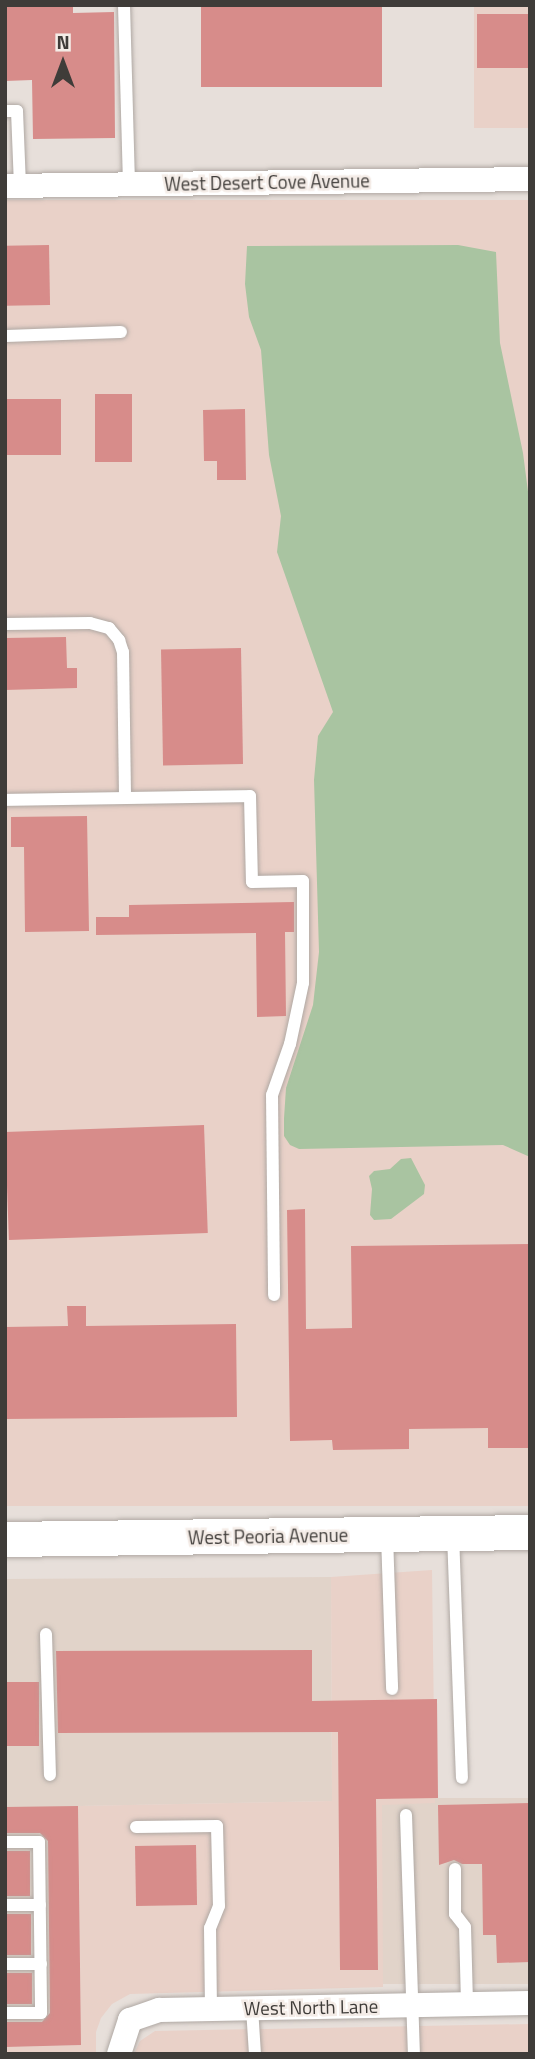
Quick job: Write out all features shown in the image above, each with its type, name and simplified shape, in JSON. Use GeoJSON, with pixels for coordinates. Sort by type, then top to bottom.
{"type":"FeatureCollection","features":[{"type":"Feature","properties":{"kind":"main road","name":"West Peoria Avenue"},"geometry":{"type":"LineString","coordinates":[[5,1539],[530,1532]]}},
{"type":"Feature","properties":{"kind":"street","name":"West Desert Cove Avenue"},"geometry":{"type":"LineString","coordinates":[[13,186],[530,179]]}},
{"type":"Feature","properties":{"kind":"street","name":"West North Lane"},"geometry":{"type":"LineString","coordinates":[[118,2054],[130,2020],[159,2010],[530,2003]]}},
{"type":"Feature","properties":{"kind":"lane"},"geometry":{"type":"LineString","coordinates":[[124,5],[129,184]]}},
{"type":"Feature","properties":{"kind":"lane"},"geometry":{"type":"LineString","coordinates":[[5,111],[17,111],[13,186]]}},
{"type":"Feature","properties":{"kind":"lane"},"geometry":{"type":"LineString","coordinates":[[5,336],[121,332]]}},
{"type":"Feature","properties":{"kind":"lane"},"geometry":{"type":"LineString","coordinates":[[5,624],[90,623],[110,628],[123,652],[125,799]]}},
{"type":"Feature","properties":{"kind":"lane"},"geometry":{"type":"LineString","coordinates":[[5,800],[250,796],[252,882],[303,881],[303,983],[290,1044],[272,1095],[274,1294]]}},
{"type":"Feature","properties":{"kind":"lane"},"geometry":{"type":"LineString","coordinates":[[453,1533],[462,1778]]}},
{"type":"Feature","properties":{"kind":"lane"},"geometry":{"type":"LineString","coordinates":[[387,1535],[392,1689]]}},
{"type":"Feature","properties":{"kind":"lane"},"geometry":{"type":"LineString","coordinates":[[47,1634],[50,1775]]}},
{"type":"Feature","properties":{"kind":"lane"},"geometry":{"type":"LineString","coordinates":[[406,1815],[414,2054]]}},
{"type":"Feature","properties":{"kind":"lane"},"geometry":{"type":"LineString","coordinates":[[136,1827],[216,1826],[219,1906],[210,1927],[211,2009]]}},
{"type":"Feature","properties":{"kind":"lane"},"geometry":{"type":"LineString","coordinates":[[5,1842],[39,1842],[41,1964],[41,2012],[5,2013]]}},
{"type":"Feature","properties":{"kind":"lane"},"geometry":{"type":"LineString","coordinates":[[455,1869],[455,1914],[465,1927],[467,2004]]}},
{"type":"Feature","properties":{"kind":"lane"},"geometry":{"type":"LineString","coordinates":[[5,1905],[40,1905]]}},
{"type":"Feature","properties":{"kind":"lane"},"geometry":{"type":"LineString","coordinates":[[5,1964],[41,1964]]}},
{"type":"Feature","properties":{"kind":"lane"},"geometry":{"type":"LineString","coordinates":[[252,2008],[256,2054]]}},
{"type":"Feature","properties":{"kind":"shaded area"},"geometry":{"type":"Polygon","coordinates":[[[474,5],[530,5],[530,128],[474,128],[474,5]]]}},
{"type":"Feature","properties":{"kind":"shaded area"},"geometry":{"type":"Polygon","coordinates":[[[5,200],[530,200],[530,1506],[5,1506],[5,200]]]}},
{"type":"Feature","properties":{"kind":"shaded area"},"geometry":{"type":"Polygon","coordinates":[[[432,1570],[435,1803],[382,1805],[383,1987],[130,1994],[112,2004],[101,2018],[96,2032],[96,2054],[5,2054],[5,2047],[81,2045],[78,1806],[332,1801],[331,1577],[432,1570]]]}},
{"type":"Feature","properties":{"kind":"shaded area"},"geometry":{"type":"Polygon","coordinates":[[[331,1577],[332,1801],[78,1806],[81,2045],[5,2047],[5,1579],[331,1577]]]}},
{"type":"Feature","properties":{"kind":"shaded area"},"geometry":{"type":"Polygon","coordinates":[[[382,1798],[530,1798],[530,1984],[382,1984],[382,1798]]]}},
{"type":"Feature","properties":{"kind":"shaded area"},"geometry":{"type":"Polygon","coordinates":[[[530,2024],[530,2054],[134,2054],[140,2041],[155,2031],[530,2024]]]}},
{"type":"Feature","properties":{"kind":"green space"},"geometry":{"type":"Polygon","coordinates":[[[458,245],[496,252],[500,343],[523,453],[530,507],[530,1157],[503,1145],[299,1149],[290,1145],[284,1136],[286,1088],[313,1005],[319,952],[314,780],[318,736],[333,712],[277,552],[281,516],[269,455],[261,350],[249,317],[245,284],[247,246],[458,245]]]}},
{"type":"Feature","properties":{"kind":"green space"},"geometry":{"type":"Polygon","coordinates":[[[411,1158],[425,1185],[424,1194],[391,1219],[374,1220],[370,1215],[372,1189],[369,1176],[374,1171],[390,1169],[401,1159],[411,1158]]]}},
{"type":"Feature","properties":{"kind":"building"},"geometry":{"type":"Polygon","coordinates":[[[5,5],[73,5],[73,13],[114,12],[115,138],[33,139],[32,80],[5,81],[5,5]]]}},
{"type":"Feature","properties":{"kind":"building"},"geometry":{"type":"Polygon","coordinates":[[[201,5],[382,5],[382,87],[201,87],[201,5]]]}},
{"type":"Feature","properties":{"kind":"building"},"geometry":{"type":"Polygon","coordinates":[[[477,14],[530,14],[530,68],[477,68],[477,14]]]}},
{"type":"Feature","properties":{"kind":"building"},"geometry":{"type":"Polygon","coordinates":[[[49,245],[50,305],[6,306],[5,246],[49,245]]]}},
{"type":"Feature","properties":{"kind":"building"},"geometry":{"type":"Polygon","coordinates":[[[95,394],[132,394],[132,462],[95,462],[95,394]]]}},
{"type":"Feature","properties":{"kind":"building"},"geometry":{"type":"Polygon","coordinates":[[[5,399],[61,399],[61,455],[5,455],[5,399]]]}},
{"type":"Feature","properties":{"kind":"building"},"geometry":{"type":"Polygon","coordinates":[[[245,409],[246,480],[217,480],[217,461],[204,461],[203,410],[245,409]]]}},
{"type":"Feature","properties":{"kind":"building"},"geometry":{"type":"Polygon","coordinates":[[[66,637],[67,668],[77,668],[77,688],[5,690],[5,638],[66,637]]]}},
{"type":"Feature","properties":{"kind":"building"},"geometry":{"type":"Polygon","coordinates":[[[241,648],[243,764],[163,765],[161,649],[241,648]]]}},
{"type":"Feature","properties":{"kind":"building"},"geometry":{"type":"Polygon","coordinates":[[[87,816],[89,931],[25,932],[24,847],[11,847],[11,817],[87,816]]]}},
{"type":"Feature","properties":{"kind":"building"},"geometry":{"type":"Polygon","coordinates":[[[294,902],[294,932],[285,932],[286,1016],[257,1017],[256,933],[96,935],[96,917],[129,917],[129,905],[294,902]]]}},
{"type":"Feature","properties":{"kind":"building"},"geometry":{"type":"Polygon","coordinates":[[[204,1125],[208,1233],[9,1240],[5,1132],[204,1125]]]}},
{"type":"Feature","properties":{"kind":"building"},"geometry":{"type":"Polygon","coordinates":[[[305,1209],[306,1329],[352,1328],[351,1246],[530,1244],[530,1448],[488,1448],[488,1428],[409,1429],[409,1449],[333,1450],[332,1440],[290,1441],[287,1210],[305,1209]]]}},
{"type":"Feature","properties":{"kind":"building"},"geometry":{"type":"Polygon","coordinates":[[[67,1306],[86,1306],[86,1326],[236,1324],[237,1417],[5,1419],[5,1327],[68,1326],[67,1306]]]}},
{"type":"Feature","properties":{"kind":"building"},"geometry":{"type":"Polygon","coordinates":[[[312,1650],[312,1701],[437,1699],[438,1798],[376,1799],[378,1970],[340,1970],[338,1732],[58,1733],[56,1651],[312,1650]]]}},
{"type":"Feature","properties":{"kind":"building"},"geometry":{"type":"Polygon","coordinates":[[[5,1682],[39,1682],[39,1746],[5,1746],[5,1682]]]}},
{"type":"Feature","properties":{"kind":"building"},"geometry":{"type":"Polygon","coordinates":[[[530,1803],[530,1962],[497,1963],[496,1935],[483,1935],[482,1864],[462,1864],[454,1860],[439,1865],[438,1805],[530,1803]]]}},
{"type":"Feature","properties":{"kind":"building"},"geometry":{"type":"Polygon","coordinates":[[[78,1806],[81,2045],[5,2047],[5,2022],[42,2022],[50,2013],[48,1841],[40,1833],[5,1833],[5,1807],[78,1806]]]}},
{"type":"Feature","properties":{"kind":"building"},"geometry":{"type":"Polygon","coordinates":[[[196,1845],[197,1905],[136,1906],[135,1846],[196,1845]]]}},
{"type":"Feature","properties":{"kind":"building"},"geometry":{"type":"Polygon","coordinates":[[[5,1851],[30,1851],[30,1896],[5,1896],[5,1851]]]}},
{"type":"Feature","properties":{"kind":"building"},"geometry":{"type":"Polygon","coordinates":[[[5,1914],[31,1914],[31,1955],[5,1955],[5,1914]]]}},
{"type":"Feature","properties":{"kind":"building"},"geometry":{"type":"Polygon","coordinates":[[[5,1973],[32,1973],[32,2004],[5,2004],[5,1973]]]}}]}
